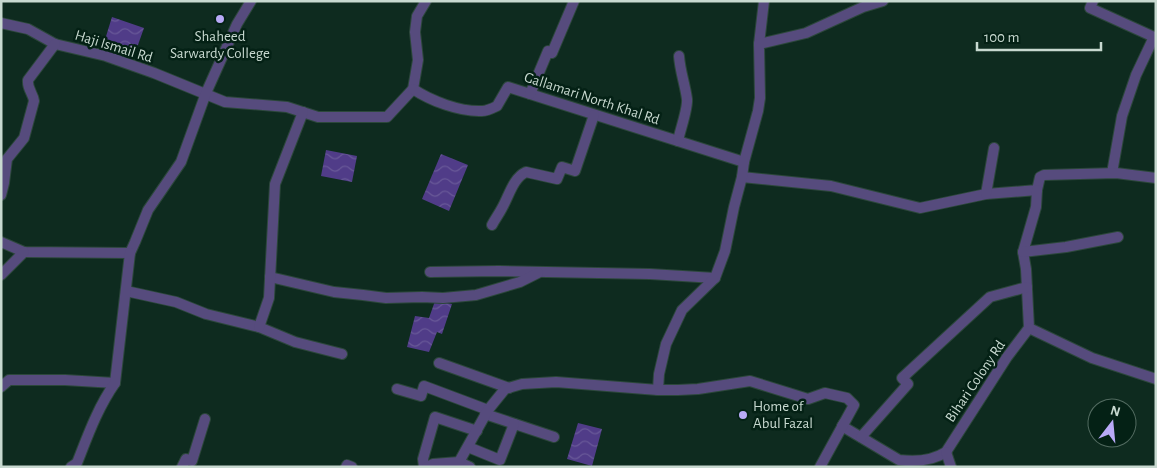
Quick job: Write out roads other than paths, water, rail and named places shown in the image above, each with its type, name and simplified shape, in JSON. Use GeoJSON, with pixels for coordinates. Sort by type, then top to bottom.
{"type":"FeatureCollection","features":[{"type":"Feature","properties":{"kind":"street"},"geometry":{"type":"LineString","coordinates":[[71,467],[77,463],[97,413],[106,395],[115,383],[130,252],[148,210],[181,162],[206,93],[237,24],[251,1]]}},
{"type":"Feature","properties":{"kind":"street"},"geometry":{"type":"LineString","coordinates":[[413,89],[418,60],[415,32],[417,16],[426,1]]}},
{"type":"Feature","properties":{"kind":"street"},"geometry":{"type":"LineString","coordinates":[[530,94],[548,51],[552,53],[574,1]]}},
{"type":"Feature","properties":{"kind":"street"},"geometry":{"type":"LineString","coordinates":[[658,390],[659,374],[666,344],[682,310],[715,278],[725,251],[744,162],[758,112],[760,98],[759,44],[764,1]]}},
{"type":"Feature","properties":{"kind":"street"},"geometry":{"type":"LineString","coordinates":[[759,44],[806,33],[863,7],[883,1]]}},
{"type":"Feature","properties":{"kind":"street"},"geometry":{"type":"LineString","coordinates":[[1093,1],[1090,8],[1154,37],[1136,75],[1122,116],[1112,173]]}},
{"type":"Feature","properties":{"kind":"street","name":"Haji Ismail Rd"},"geometry":{"type":"LineString","coordinates":[[1,23],[28,28],[55,44],[106,56],[206,93],[225,102],[287,107],[318,118],[387,117],[413,89]]}},
{"type":"Feature","properties":{"kind":"street"},"geometry":{"type":"LineString","coordinates":[[1,194],[7,159],[24,138],[34,101],[34,97],[27,86],[28,80],[55,44]]}},
{"type":"Feature","properties":{"kind":"street"},"geometry":{"type":"LineString","coordinates":[[678,141],[687,101],[679,56]]}},
{"type":"Feature","properties":{"kind":"street","name":"Gallamari North Khal Rd"},"geometry":{"type":"LineString","coordinates":[[413,89],[457,108],[484,112],[497,106],[508,87],[744,162]]}},
{"type":"Feature","properties":{"kind":"street"},"geometry":{"type":"LineString","coordinates":[[259,327],[269,298],[275,184],[303,112]]}},
{"type":"Feature","properties":{"kind":"street"},"geometry":{"type":"LineString","coordinates":[[492,225],[520,175],[526,172],[557,179],[562,167],[575,171],[594,114]]}},
{"type":"Feature","properties":{"kind":"street"},"geometry":{"type":"LineString","coordinates":[[986,194],[994,148]]}},
{"type":"Feature","properties":{"kind":"street"},"geometry":{"type":"LineString","coordinates":[[1156,178],[1112,173],[1044,175],[1040,177],[1036,207],[1023,252],[1028,287],[1029,328],[1092,358],[1156,379]]}},
{"type":"Feature","properties":{"kind":"street"},"geometry":{"type":"LineString","coordinates":[[742,177],[831,186],[920,208],[986,194],[1037,190]]}},
{"type":"Feature","properties":{"kind":"street"},"geometry":{"type":"LineString","coordinates":[[1023,252],[1066,247],[1118,237]]}},
{"type":"Feature","properties":{"kind":"street"},"geometry":{"type":"LineString","coordinates":[[1,242],[24,252],[130,252]]}},
{"type":"Feature","properties":{"kind":"street"},"geometry":{"type":"LineString","coordinates":[[1,275],[24,252]]}},
{"type":"Feature","properties":{"kind":"street"},"geometry":{"type":"LineString","coordinates":[[430,272],[650,274],[715,278]]}},
{"type":"Feature","properties":{"kind":"street"},"geometry":{"type":"LineString","coordinates":[[270,277],[334,292],[386,298],[443,298],[476,295],[520,282],[538,272]]}},
{"type":"Feature","properties":{"kind":"street"},"geometry":{"type":"LineString","coordinates":[[861,437],[908,384],[902,378],[990,297],[1028,287]]}},
{"type":"Feature","properties":{"kind":"street"},"geometry":{"type":"LineString","coordinates":[[126,291],[176,302],[206,314],[259,327],[295,342],[342,354]]}},
{"type":"Feature","properties":{"kind":"street","name":"Bihari Colony Rd"},"geometry":{"type":"LineString","coordinates":[[946,452],[1007,357],[1029,328]]}},
{"type":"Feature","properties":{"kind":"street"},"geometry":{"type":"LineString","coordinates":[[439,363],[509,388]]}},
{"type":"Feature","properties":{"kind":"street"},"geometry":{"type":"LineString","coordinates":[[1,387],[9,380],[65,380],[115,383]]}},
{"type":"Feature","properties":{"kind":"street"},"geometry":{"type":"LineString","coordinates":[[459,462],[486,412],[505,390],[522,384],[556,382],[658,390],[698,389],[750,381],[808,398],[825,393],[847,398],[854,405],[820,467]]}},
{"type":"Feature","properties":{"kind":"street"},"geometry":{"type":"LineString","coordinates":[[397,389],[421,396],[424,386],[514,424],[554,437]]}},
{"type":"Feature","properties":{"kind":"street"},"geometry":{"type":"LineString","coordinates":[[470,467],[459,462],[433,464],[425,467],[423,458],[435,417],[476,431]]}},
{"type":"Feature","properties":{"kind":"street"},"geometry":{"type":"LineString","coordinates":[[182,467],[186,459],[192,461],[205,419]]}},
{"type":"Feature","properties":{"kind":"street"},"geometry":{"type":"LineString","coordinates":[[844,423],[842,426],[897,463],[930,459],[946,452],[950,467]]}},
{"type":"Feature","properties":{"kind":"street"},"geometry":{"type":"LineString","coordinates":[[468,447],[500,460],[514,424]]}},
{"type":"Feature","properties":{"kind":"street"},"geometry":{"type":"LineString","coordinates":[[346,467],[347,465],[352,467]]}},
{"type":"Feature","properties":{"kind":"water"},"geometry":{"type":"Polygon","coordinates":[[[112,17],[144,28],[134,56],[103,46],[112,17]]]}},
{"type":"Feature","properties":{"kind":"water"},"geometry":{"type":"Polygon","coordinates":[[[326,150],[357,156],[352,182],[321,176],[326,150]]]}},
{"type":"Feature","properties":{"kind":"water"},"geometry":{"type":"Polygon","coordinates":[[[441,154],[468,165],[449,211],[422,199],[441,154]]]}},
{"type":"Feature","properties":{"kind":"water"},"geometry":{"type":"Polygon","coordinates":[[[435,301],[452,304],[442,334],[437,332],[429,352],[407,347],[415,316],[429,318],[435,301]]]}},
{"type":"Feature","properties":{"kind":"water"},"geometry":{"type":"Polygon","coordinates":[[[578,423],[602,429],[592,466],[567,459],[578,423]]]}},
{"type":"Feature","properties":{"kind":"place","name":"Shaheed Sarwardy College"},"geometry":{"type":"Point","coordinates":[220,19]}},
{"type":"Feature","properties":{"kind":"place","name":"Home of Abul Fazal"},"geometry":{"type":"Point","coordinates":[743,415]}}]}
